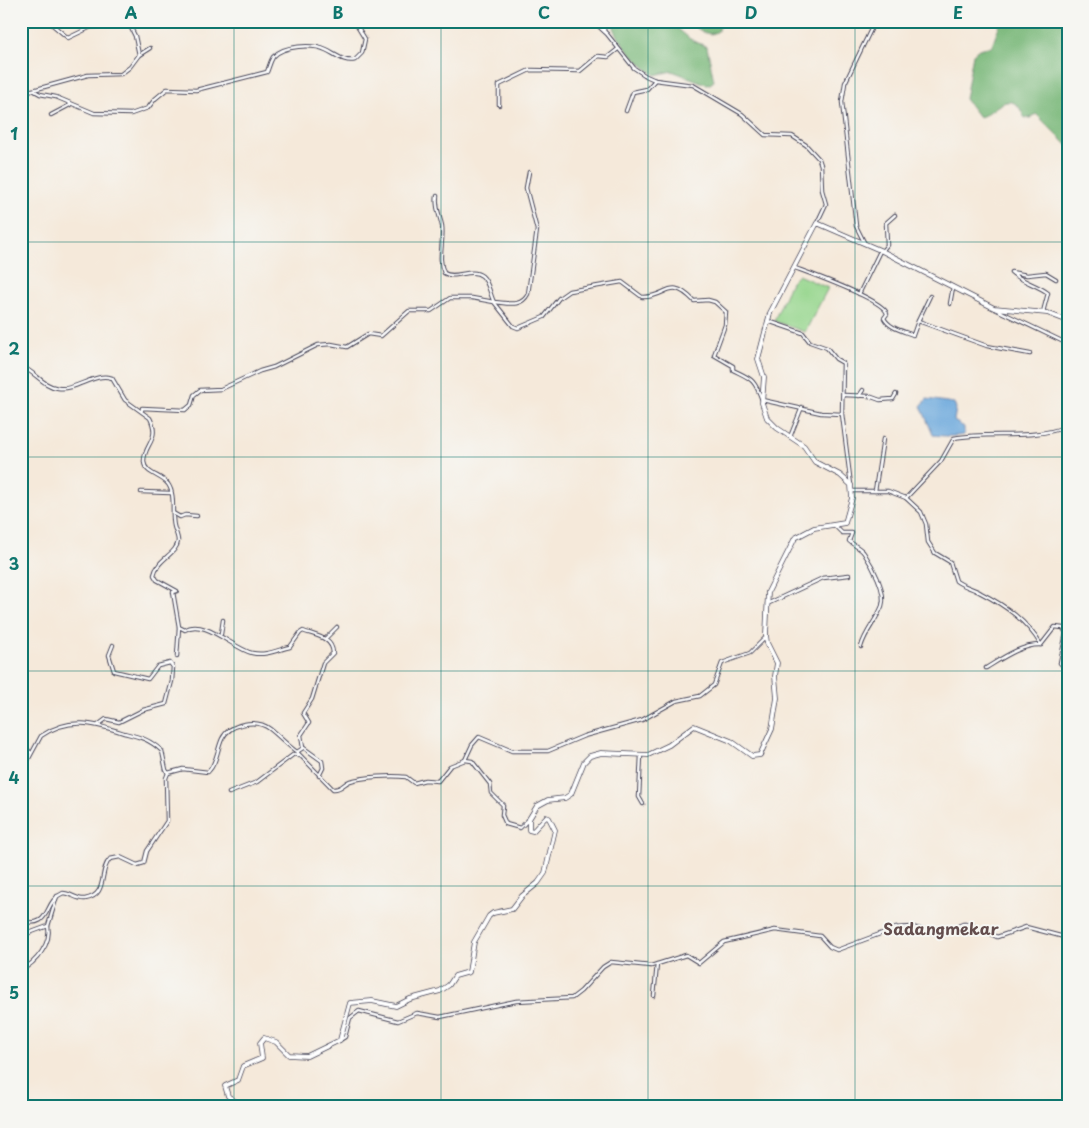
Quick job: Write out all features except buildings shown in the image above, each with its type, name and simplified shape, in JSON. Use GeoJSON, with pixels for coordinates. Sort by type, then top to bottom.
{"type":"FeatureCollection","features":[{"type":"Feature","properties":{"kind":"street"},"geometry":{"type":"LineString","coordinates":[[48,21],[68,38],[91,27],[130,26],[135,36],[139,55]]}},
{"type":"Feature","properties":{"kind":"street"},"geometry":{"type":"LineString","coordinates":[[33,90],[94,113],[131,114],[148,108],[167,89],[196,90],[267,72],[274,56],[280,52],[297,47],[322,48],[352,61],[362,53],[365,39],[354,21]]}},
{"type":"Feature","properties":{"kind":"street"},"geometry":{"type":"LineString","coordinates":[[593,21],[603,30]]}},
{"type":"Feature","properties":{"kind":"street"},"geometry":{"type":"LineString","coordinates":[[598,21],[635,70],[655,80],[693,85],[742,114],[765,134],[792,136],[806,145],[819,159],[822,192],[826,203],[795,268],[773,304],[758,360],[764,377],[762,400]]}},
{"type":"Feature","properties":{"kind":"street"},"geometry":{"type":"LineString","coordinates":[[603,30],[605,21]]}},
{"type":"Feature","properties":{"kind":"street"},"geometry":{"type":"LineString","coordinates":[[865,244],[856,226],[842,102],[843,87],[875,21]]}},
{"type":"Feature","properties":{"kind":"street"},"geometry":{"type":"LineString","coordinates":[[21,91],[33,90],[88,75],[121,74],[130,67],[139,55],[150,48]]}},
{"type":"Feature","properties":{"kind":"street"},"geometry":{"type":"LineString","coordinates":[[499,105],[499,84],[522,72],[534,70],[580,71],[598,56],[608,56],[618,49]]}},
{"type":"Feature","properties":{"kind":"street"},"geometry":{"type":"LineString","coordinates":[[626,111],[633,92],[647,89],[655,80]]}},
{"type":"Feature","properties":{"kind":"street"},"geometry":{"type":"LineString","coordinates":[[51,115],[70,105]]}},
{"type":"Feature","properties":{"kind":"street"},"geometry":{"type":"LineString","coordinates":[[142,410],[142,408],[185,410],[191,405],[194,394],[200,390],[221,389],[260,371],[274,367],[318,345],[347,346],[368,334],[382,336],[408,311],[416,309],[431,311],[450,298],[469,298],[517,304],[524,300],[528,294],[537,231],[526,188],[529,172]]}},
{"type":"Feature","properties":{"kind":"street"},"geometry":{"type":"LineString","coordinates":[[437,196],[436,208],[443,236],[440,259],[443,272],[449,276],[472,273],[481,276],[494,302],[513,326],[519,328],[544,318],[558,299],[566,292],[618,282],[628,285],[642,297],[676,288],[684,291],[693,301],[708,300],[716,302],[724,308],[727,316],[714,355],[733,366],[733,370],[739,373],[743,372],[756,384],[767,418],[776,428],[804,446],[815,462],[840,475],[851,486]]}},
{"type":"Feature","properties":{"kind":"street"},"geometry":{"type":"LineString","coordinates":[[859,294],[881,251],[887,246],[886,223],[895,215]]}},
{"type":"Feature","properties":{"kind":"street"},"geometry":{"type":"LineString","coordinates":[[817,223],[881,251],[953,287],[962,294],[1068,344]]}},
{"type":"Feature","properties":{"kind":"street"},"geometry":{"type":"LineString","coordinates":[[795,268],[859,294],[886,309],[887,314],[884,318],[886,323],[913,335],[930,296]]}},
{"type":"Feature","properties":{"kind":"street"},"geometry":{"type":"LineString","coordinates":[[1042,312],[1048,293],[1038,286],[1025,282],[1011,272],[1027,275],[1046,273],[1056,279]]}},
{"type":"Feature","properties":{"kind":"street"},"geometry":{"type":"LineString","coordinates":[[950,304],[953,287]]}},
{"type":"Feature","properties":{"kind":"street"},"geometry":{"type":"LineString","coordinates":[[994,308],[1042,312],[1068,321]]}},
{"type":"Feature","properties":{"kind":"street"},"geometry":{"type":"LineString","coordinates":[[168,772],[183,769],[208,772],[214,764],[223,737],[233,727],[243,724],[254,724],[269,728],[297,752],[328,786],[337,789],[352,781],[382,777],[406,777],[414,783],[425,780],[438,781],[450,766],[465,760],[472,760],[490,784],[492,793],[503,804],[502,815],[506,824],[520,828],[541,803],[550,799],[565,798],[571,794],[584,762],[590,756],[601,753],[648,755],[667,746],[694,726],[731,741],[752,756],[760,755],[772,728],[777,698],[775,676],[777,663],[766,635],[768,592],[795,538],[814,528],[842,525],[846,521],[853,491],[842,414],[843,363],[837,360],[827,348],[810,342],[803,333],[768,320]]}},
{"type":"Feature","properties":{"kind":"street"},"geometry":{"type":"LineString","coordinates":[[918,321],[987,346],[1030,354]]}},
{"type":"Feature","properties":{"kind":"street"},"geometry":{"type":"LineString","coordinates":[[21,366],[35,373],[45,383],[60,388],[100,377],[110,377],[116,382],[124,400],[142,410],[150,418],[154,426],[153,439],[145,456],[146,469],[167,483],[171,493],[172,513],[178,544],[174,550],[159,562],[154,575],[157,580],[177,591],[173,592],[179,627],[177,656]]}},
{"type":"Feature","properties":{"kind":"street"},"geometry":{"type":"LineString","coordinates":[[858,397],[863,390]]}},
{"type":"Feature","properties":{"kind":"street"},"geometry":{"type":"LineString","coordinates":[[843,395],[869,396],[884,401],[893,399],[896,394]]}},
{"type":"Feature","properties":{"kind":"street"},"geometry":{"type":"LineString","coordinates":[[762,400],[802,407],[822,413],[842,414]]}},
{"type":"Feature","properties":{"kind":"street"},"geometry":{"type":"LineString","coordinates":[[790,437],[802,407]]}},
{"type":"Feature","properties":{"kind":"street"},"geometry":{"type":"LineString","coordinates":[[906,498],[941,460],[954,438],[982,434],[1031,436],[1068,426]]}},
{"type":"Feature","properties":{"kind":"street"},"geometry":{"type":"LineString","coordinates":[[1063,428],[1068,448]]}},
{"type":"Feature","properties":{"kind":"street"},"geometry":{"type":"LineString","coordinates":[[875,492],[883,439]]}},
{"type":"Feature","properties":{"kind":"street"},"geometry":{"type":"LineString","coordinates":[[853,491],[896,493],[906,498],[922,512],[926,524],[928,542],[935,553],[950,562],[956,581],[986,596],[1018,616],[1028,625],[1041,646]]}},
{"type":"Feature","properties":{"kind":"street"},"geometry":{"type":"LineString","coordinates":[[141,492],[171,493]]}},
{"type":"Feature","properties":{"kind":"street"},"geometry":{"type":"LineString","coordinates":[[172,513],[180,517],[185,515],[197,516]]}},
{"type":"Feature","properties":{"kind":"street"},"geometry":{"type":"LineString","coordinates":[[834,525],[842,533],[852,533],[849,541],[864,553],[878,576],[884,598],[875,622],[863,640],[862,648]]}},
{"type":"Feature","properties":{"kind":"street"},"geometry":{"type":"LineString","coordinates":[[767,604],[823,578],[849,575]]}},
{"type":"Feature","properties":{"kind":"street"},"geometry":{"type":"LineString","coordinates":[[220,635],[223,620]]}},
{"type":"Feature","properties":{"kind":"street"},"geometry":{"type":"LineString","coordinates":[[179,627],[185,630],[196,627],[220,635],[246,651],[263,654],[291,646],[301,632],[325,639],[331,646],[333,653],[323,663],[312,699],[303,713],[309,723],[301,735],[304,748],[322,761],[323,768],[319,776]]}},
{"type":"Feature","properties":{"kind":"street"},"geometry":{"type":"LineString","coordinates":[[325,639],[336,627]]}},
{"type":"Feature","properties":{"kind":"street"},"geometry":{"type":"LineString","coordinates":[[1041,646],[1055,627],[1063,628],[1066,633],[1060,663],[1068,671]]}},
{"type":"Feature","properties":{"kind":"street"},"geometry":{"type":"LineString","coordinates":[[465,760],[472,745],[479,737],[512,751],[543,752],[584,736],[645,719],[676,701],[701,695],[714,685],[722,663],[750,653],[766,635]]}},
{"type":"Feature","properties":{"kind":"street"},"geometry":{"type":"LineString","coordinates":[[98,724],[106,719],[119,722],[143,710],[164,706],[168,701],[172,681],[174,667],[171,663],[158,666],[148,680],[114,671],[109,655],[113,645]]}},
{"type":"Feature","properties":{"kind":"street"},"geometry":{"type":"LineString","coordinates":[[986,668],[1008,655],[1032,646],[1041,646]]}},
{"type":"Feature","properties":{"kind":"street"},"geometry":{"type":"LineString","coordinates":[[21,767],[27,762],[36,743],[46,733],[82,723],[98,724],[145,738],[162,751],[168,772],[166,777],[167,821],[147,851],[144,863],[137,865],[115,857],[105,865],[102,886],[95,894],[84,899],[65,892],[52,899],[48,911],[41,920],[31,923],[21,921]]}},
{"type":"Feature","properties":{"kind":"street"},"geometry":{"type":"LineString","coordinates":[[21,744],[31,753]]}},
{"type":"Feature","properties":{"kind":"street"},"geometry":{"type":"LineString","coordinates":[[297,752],[304,748]]}},
{"type":"Feature","properties":{"kind":"street"},"geometry":{"type":"LineString","coordinates":[[229,793],[257,782],[294,754],[304,760]]}},
{"type":"Feature","properties":{"kind":"street"},"geometry":{"type":"LineString","coordinates":[[641,755],[639,797],[643,804]]}},
{"type":"Feature","properties":{"kind":"street"},"geometry":{"type":"LineString","coordinates":[[340,1040],[350,1003],[369,1001],[399,1006],[410,998],[440,991],[449,986],[455,976],[469,972],[474,942],[489,916],[493,913],[512,909],[522,896],[538,883],[545,873],[555,830],[549,818],[546,817],[530,830],[528,825],[529,819]]}},
{"type":"Feature","properties":{"kind":"street"},"geometry":{"type":"LineString","coordinates":[[21,970],[41,952],[49,936],[48,926],[58,895]]}},
{"type":"Feature","properties":{"kind":"street"},"geometry":{"type":"LineString","coordinates":[[242,1107],[228,1096],[225,1086],[238,1080],[243,1066],[262,1058],[260,1042],[264,1038],[275,1041],[286,1054],[296,1057],[307,1056],[345,1037],[350,1018],[357,1012],[398,1021],[417,1013],[440,1017],[516,1000],[572,998],[611,962],[652,966],[686,955],[700,963],[724,942],[776,930],[820,936],[830,947],[837,950],[896,928],[906,927],[939,934],[963,924],[970,924],[997,938],[1023,928],[1031,927],[1068,938]]}},
{"type":"Feature","properties":{"kind":"street"},"geometry":{"type":"LineString","coordinates":[[21,936],[48,926]]}},
{"type":"Feature","properties":{"kind":"street"},"geometry":{"type":"LineString","coordinates":[[654,996],[657,964]]}},
{"type":"Feature","properties":{"kind":"green space"},"geometry":{"type":"Polygon","coordinates":[[[613,21],[669,21],[690,39],[707,47],[714,81],[706,84],[672,71],[655,75],[623,43],[614,28],[613,21]]]}},
{"type":"Feature","properties":{"kind":"green space"},"geometry":{"type":"Polygon","coordinates":[[[688,21],[723,21],[718,31],[710,34],[703,32],[688,21]]]}},
{"type":"Feature","properties":{"kind":"green space"},"geometry":{"type":"Polygon","coordinates":[[[1001,21],[1068,21],[1068,146],[1036,114],[1030,118],[1025,118],[1019,107],[1014,103],[1003,103],[984,116],[979,117],[965,99],[973,54],[979,49],[992,46],[1001,21]]]}},
{"type":"Feature","properties":{"kind":"green space"},"geometry":{"type":"Polygon","coordinates":[[[798,275],[828,288],[805,332],[774,321],[791,282],[798,275]]]}},
{"type":"Feature","properties":{"kind":"water"},"geometry":{"type":"Polygon","coordinates":[[[927,399],[954,403],[956,408],[954,421],[964,427],[964,435],[933,435],[921,406],[927,399]]]}},
{"type":"Feature","properties":{"kind":"district","name":"Sadangmekar"},"geometry":{"type":"Point","coordinates":[941,929]}}]}
